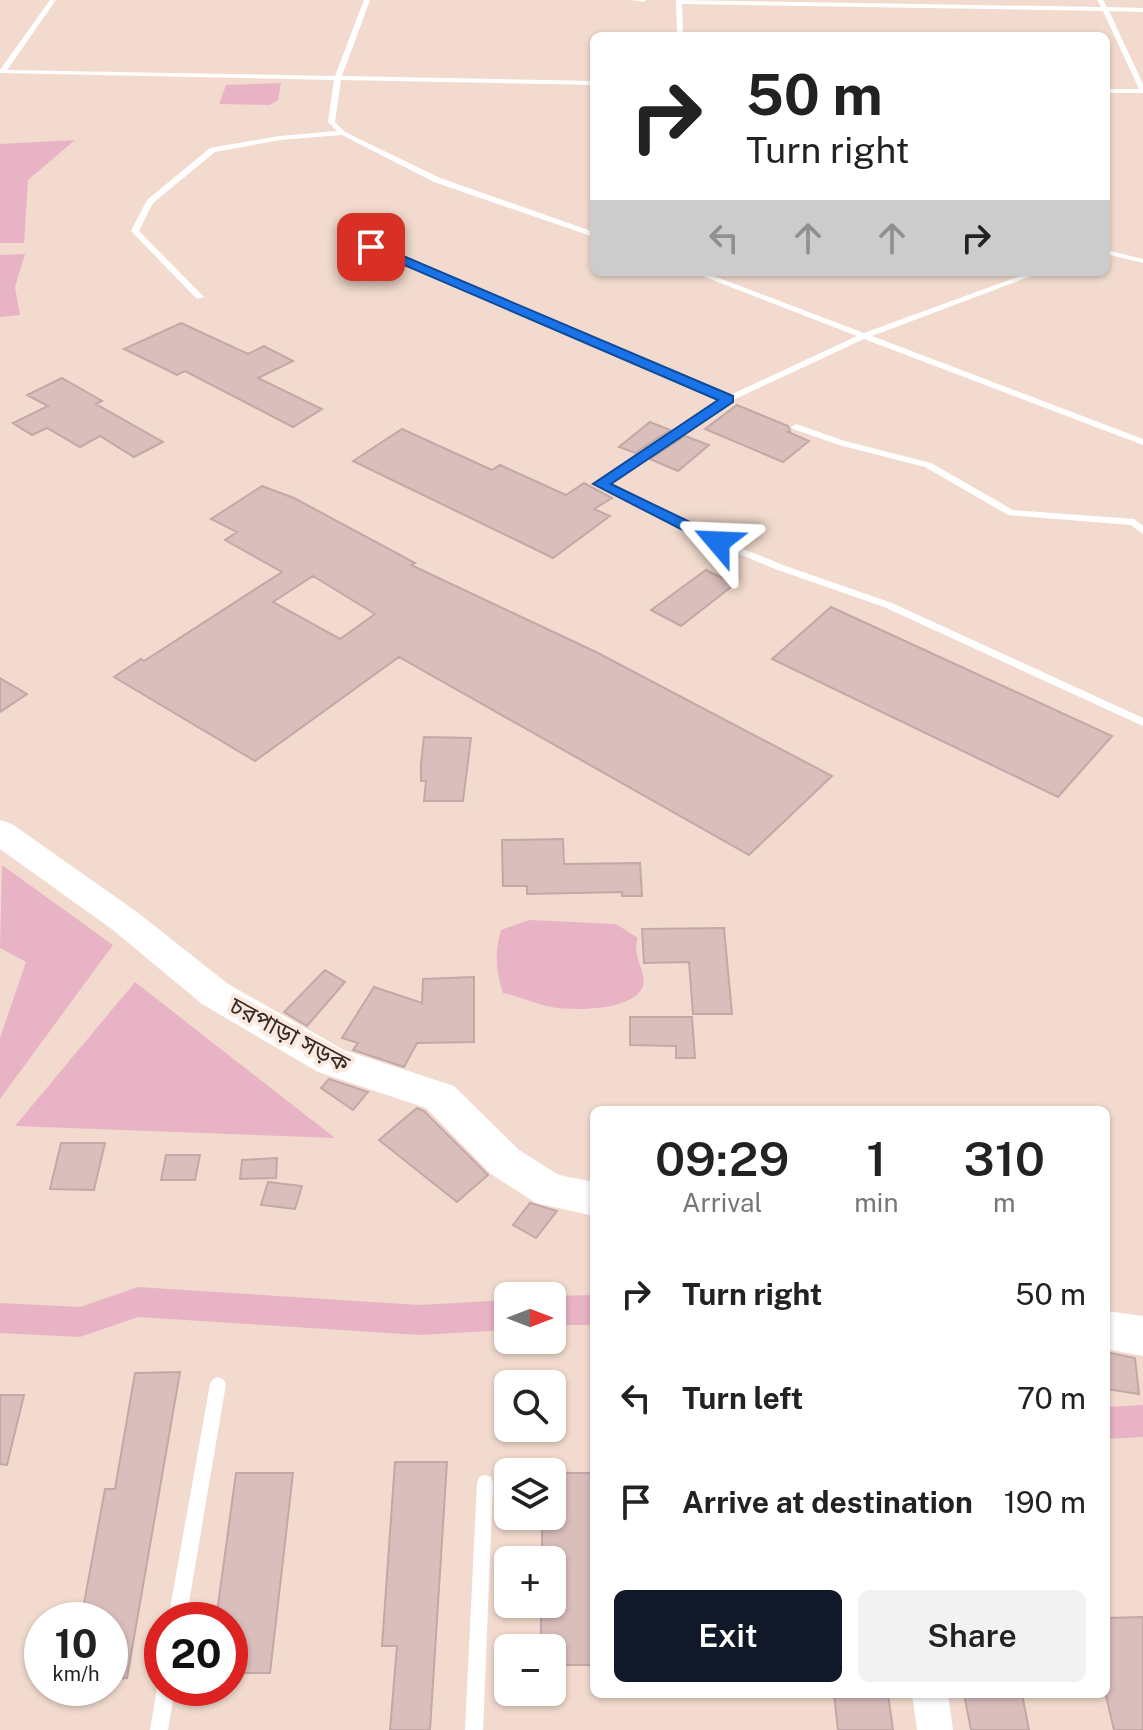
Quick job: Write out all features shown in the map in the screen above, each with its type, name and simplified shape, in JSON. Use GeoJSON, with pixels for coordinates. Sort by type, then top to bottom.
{"type":"FeatureCollection","features":[{"type":"Feature","properties":{"kind":"street","name":"চরপাড়া সড়ক"},"geometry":{"type":"LineString","coordinates":[[0,832],[125,921],[215,994],[331,1061],[440,1097],[505,1162],[550,1191],[590,1198]]}},
{"type":"Feature","properties":{"kind":"street"},"geometry":{"type":"LineString","coordinates":[[1110,1331],[1143,1336]]}},
{"type":"Feature","properties":{"kind":"street"},"geometry":{"type":"LineString","coordinates":[[931,1698],[935,1730]]}},
{"type":"Feature","properties":{"kind":"lane"},"geometry":{"type":"LineString","coordinates":[[1,72],[53,0]]}},
{"type":"Feature","properties":{"kind":"lane"},"geometry":{"type":"LineString","coordinates":[[367,0],[338,77],[331,122],[343,133],[437,180],[590,234]]}},
{"type":"Feature","properties":{"kind":"lane"},"geometry":{"type":"LineString","coordinates":[[634,0],[643,0]]}},
{"type":"Feature","properties":{"kind":"lane"},"geometry":{"type":"LineString","coordinates":[[1100,0],[1143,91],[1110,91]]}},
{"type":"Feature","properties":{"kind":"lane"},"geometry":{"type":"LineString","coordinates":[[680,32],[679,1],[1143,10]]}},
{"type":"Feature","properties":{"kind":"lane"},"geometry":{"type":"LineString","coordinates":[[1,72],[590,83]]}},
{"type":"Feature","properties":{"kind":"lane"},"geometry":{"type":"LineString","coordinates":[[200,297],[135,231],[150,202],[213,150],[280,138],[343,133]]}},
{"type":"Feature","properties":{"kind":"lane"},"geometry":{"type":"LineString","coordinates":[[371,247],[728,399]]}},
{"type":"Feature","properties":{"kind":"lane"},"geometry":{"type":"LineString","coordinates":[[1110,253],[1143,261]]}},
{"type":"Feature","properties":{"kind":"lane"},"geometry":{"type":"LineString","coordinates":[[707,276],[1143,442]]}},
{"type":"Feature","properties":{"kind":"lane"},"geometry":{"type":"LineString","coordinates":[[1027,276],[866,335],[728,399],[601,484],[718,542],[888,605],[1143,722]]}},
{"type":"Feature","properties":{"kind":"lane"},"geometry":{"type":"LineString","coordinates":[[796,427],[842,443],[928,465],[1011,513],[1134,522],[1143,531]]}},
{"type":"Feature","properties":{"kind":"lane"},"geometry":{"type":"LineString","coordinates":[[180,1602],[218,1384]]}},
{"type":"Feature","properties":{"kind":"lane"},"geometry":{"type":"LineString","coordinates":[[474,1730],[485,1483]]}},
{"type":"Feature","properties":{"kind":"lane"},"geometry":{"type":"LineString","coordinates":[[159,1730],[163,1706]]}},
{"type":"Feature","properties":{"kind":"shaded area"},"geometry":{"type":"Polygon","coordinates":[[[281,83],[278,100],[270,105],[219,104],[226,85],[281,83]]]}},
{"type":"Feature","properties":{"kind":"shaded area"},"geometry":{"type":"Polygon","coordinates":[[[75,140],[28,180],[24,243],[0,243],[0,144],[75,140]]]}},
{"type":"Feature","properties":{"kind":"shaded area"},"geometry":{"type":"Polygon","coordinates":[[[25,254],[15,287],[20,315],[0,317],[0,255],[25,254]]]}},
{"type":"Feature","properties":{"kind":"shaded area"},"geometry":{"type":"Polygon","coordinates":[[[2,865],[113,945],[0,1099],[0,1038],[26,962],[0,948],[2,865]]]}},
{"type":"Feature","properties":{"kind":"shaded area"},"geometry":{"type":"Polygon","coordinates":[[[529,920],[616,924],[638,938],[636,950],[644,981],[638,994],[616,1005],[573,1009],[551,1007],[503,993],[497,962],[501,930],[529,920]]]}},
{"type":"Feature","properties":{"kind":"shaded area"},"geometry":{"type":"Polygon","coordinates":[[[135,982],[335,1138],[15,1126],[135,982]]]}},
{"type":"Feature","properties":{"kind":"building"},"geometry":{"type":"Polygon","coordinates":[[[181,323],[248,354],[264,346],[293,361],[258,378],[322,409],[293,427],[185,371],[177,375],[124,349],[181,323]]]}},
{"type":"Feature","properties":{"kind":"building"},"geometry":{"type":"Polygon","coordinates":[[[62,378],[102,401],[96,404],[163,442],[134,457],[100,436],[80,447],[47,428],[32,435],[13,423],[48,406],[27,395],[62,378]]]}},
{"type":"Feature","properties":{"kind":"building"},"geometry":{"type":"Polygon","coordinates":[[[737,405],[788,426],[788,432],[809,441],[783,462],[705,429],[737,405]]]}},
{"type":"Feature","properties":{"kind":"building"},"geometry":{"type":"Polygon","coordinates":[[[650,422],[670,430],[635,453],[619,447],[650,422]]]}},
{"type":"Feature","properties":{"kind":"building"},"geometry":{"type":"Polygon","coordinates":[[[402,429],[492,470],[500,465],[566,495],[584,483],[612,498],[594,509],[610,516],[553,558],[353,461],[402,429]]]}},
{"type":"Feature","properties":{"kind":"building"},"geometry":{"type":"Polygon","coordinates":[[[685,436],[709,445],[678,471],[650,459],[685,436]]]}},
{"type":"Feature","properties":{"kind":"building"},"geometry":{"type":"Polygon","coordinates":[[[262,486],[294,498],[415,563],[411,565],[596,652],[832,776],[749,855],[399,657],[255,761],[114,677],[282,572],[225,540],[237,532],[211,519],[262,486]],[[313,576],[273,602],[340,639],[375,614],[313,576]]]}},
{"type":"Feature","properties":{"kind":"building"},"geometry":{"type":"Polygon","coordinates":[[[706,570],[735,584],[681,626],[651,610],[706,570]]]}},
{"type":"Feature","properties":{"kind":"building"},"geometry":{"type":"Polygon","coordinates":[[[831,607],[1112,736],[1058,797],[772,659],[831,607]]]}},
{"type":"Feature","properties":{"kind":"building"},"geometry":{"type":"Polygon","coordinates":[[[0,678],[27,694],[0,712],[0,678]]]}},
{"type":"Feature","properties":{"kind":"building"},"geometry":{"type":"Polygon","coordinates":[[[424,737],[471,738],[463,801],[424,801],[426,781],[421,781],[421,764],[424,737]]]}},
{"type":"Feature","properties":{"kind":"building"},"geometry":{"type":"Polygon","coordinates":[[[563,839],[564,864],[640,863],[642,896],[622,896],[622,892],[527,894],[527,886],[503,886],[502,840],[563,839]]]}},
{"type":"Feature","properties":{"kind":"building"},"geometry":{"type":"Polygon","coordinates":[[[724,928],[732,1014],[693,1014],[689,962],[644,963],[642,929],[724,928]]]}},
{"type":"Feature","properties":{"kind":"building"},"geometry":{"type":"Polygon","coordinates":[[[325,970],[345,982],[307,1026],[284,1012],[325,970]]]}},
{"type":"Feature","properties":{"kind":"building"},"geometry":{"type":"Polygon","coordinates":[[[474,977],[474,1042],[417,1043],[404,1067],[353,1050],[358,1043],[342,1038],[374,987],[422,1003],[423,979],[474,977]]]}},
{"type":"Feature","properties":{"kind":"building"},"geometry":{"type":"Polygon","coordinates":[[[630,1017],[692,1017],[695,1058],[676,1058],[676,1046],[630,1045],[630,1017]]]}},
{"type":"Feature","properties":{"kind":"building"},"geometry":{"type":"Polygon","coordinates":[[[329,1079],[368,1092],[353,1110],[321,1088],[329,1079]]]}},
{"type":"Feature","properties":{"kind":"building"},"geometry":{"type":"Polygon","coordinates":[[[417,1108],[424,1111],[488,1175],[457,1202],[379,1140],[417,1108]]]}},
{"type":"Feature","properties":{"kind":"building"},"geometry":{"type":"Polygon","coordinates":[[[61,1143],[105,1143],[94,1190],[50,1189],[61,1143]]]}},
{"type":"Feature","properties":{"kind":"building"},"geometry":{"type":"Polygon","coordinates":[[[166,1155],[200,1155],[195,1180],[161,1180],[166,1155]]]}},
{"type":"Feature","properties":{"kind":"building"},"geometry":{"type":"Polygon","coordinates":[[[277,1158],[276,1178],[240,1179],[242,1160],[277,1158]]]}},
{"type":"Feature","properties":{"kind":"building"},"geometry":{"type":"Polygon","coordinates":[[[268,1182],[302,1186],[295,1209],[261,1205],[268,1182]]]}},
{"type":"Feature","properties":{"kind":"building"},"geometry":{"type":"Polygon","coordinates":[[[530,1203],[557,1211],[536,1238],[513,1225],[530,1203]]]}},
{"type":"Feature","properties":{"kind":"building"},"geometry":{"type":"Polygon","coordinates":[[[1110,1353],[1135,1358],[1139,1394],[1110,1390],[1110,1353]]]}},
{"type":"Feature","properties":{"kind":"building"},"geometry":{"type":"Polygon","coordinates":[[[180,1372],[128,1672],[128,1602],[84,1602],[105,1489],[115,1489],[135,1373],[180,1372]]]}},
{"type":"Feature","properties":{"kind":"building"},"geometry":{"type":"Polygon","coordinates":[[[0,1395],[24,1395],[7,1465],[0,1464],[0,1395]]]}},
{"type":"Feature","properties":{"kind":"building"},"geometry":{"type":"Polygon","coordinates":[[[395,1462],[447,1462],[430,1730],[390,1730],[397,1646],[382,1646],[395,1462]]]}},
{"type":"Feature","properties":{"kind":"building"},"geometry":{"type":"Polygon","coordinates":[[[236,1473],[293,1473],[270,1673],[248,1673],[248,1602],[218,1602],[236,1473]]]}},
{"type":"Feature","properties":{"kind":"building"},"geometry":{"type":"Polygon","coordinates":[[[566,1473],[590,1473],[590,1665],[566,1665],[566,1634],[541,1634],[541,1618],[566,1618],[566,1546],[542,1546],[542,1530],[566,1530],[566,1473]]]}},
{"type":"Feature","properties":{"kind":"building"},"geometry":{"type":"Polygon","coordinates":[[[1143,1617],[1143,1730],[1114,1730],[1106,1698],[1110,1698],[1110,1618],[1143,1617]]]}},
{"type":"Feature","properties":{"kind":"building"},"geometry":{"type":"Polygon","coordinates":[[[834,1698],[889,1698],[893,1730],[838,1730],[834,1698]]]}},
{"type":"Feature","properties":{"kind":"building"},"geometry":{"type":"Polygon","coordinates":[[[965,1698],[1023,1698],[1029,1730],[971,1730],[965,1698]]]}},
{"type":"Feature","properties":{"kind":"waterway"},"geometry":{"type":"LineString","coordinates":[[0,1318],[80,1322],[138,1302],[420,1320],[494,1316]]}},
{"type":"Feature","properties":{"kind":"waterway"},"geometry":{"type":"LineString","coordinates":[[566,1310],[590,1310]]}},
{"type":"Feature","properties":{"kind":"waterway"},"geometry":{"type":"LineString","coordinates":[[1110,1423],[1143,1421]]}},
{"type":"Feature","properties":{"kind":"route"},"geometry":{"type":"LineString","coordinates":[[371,247],[728,399],[601,484],[718,542]]}}]}
